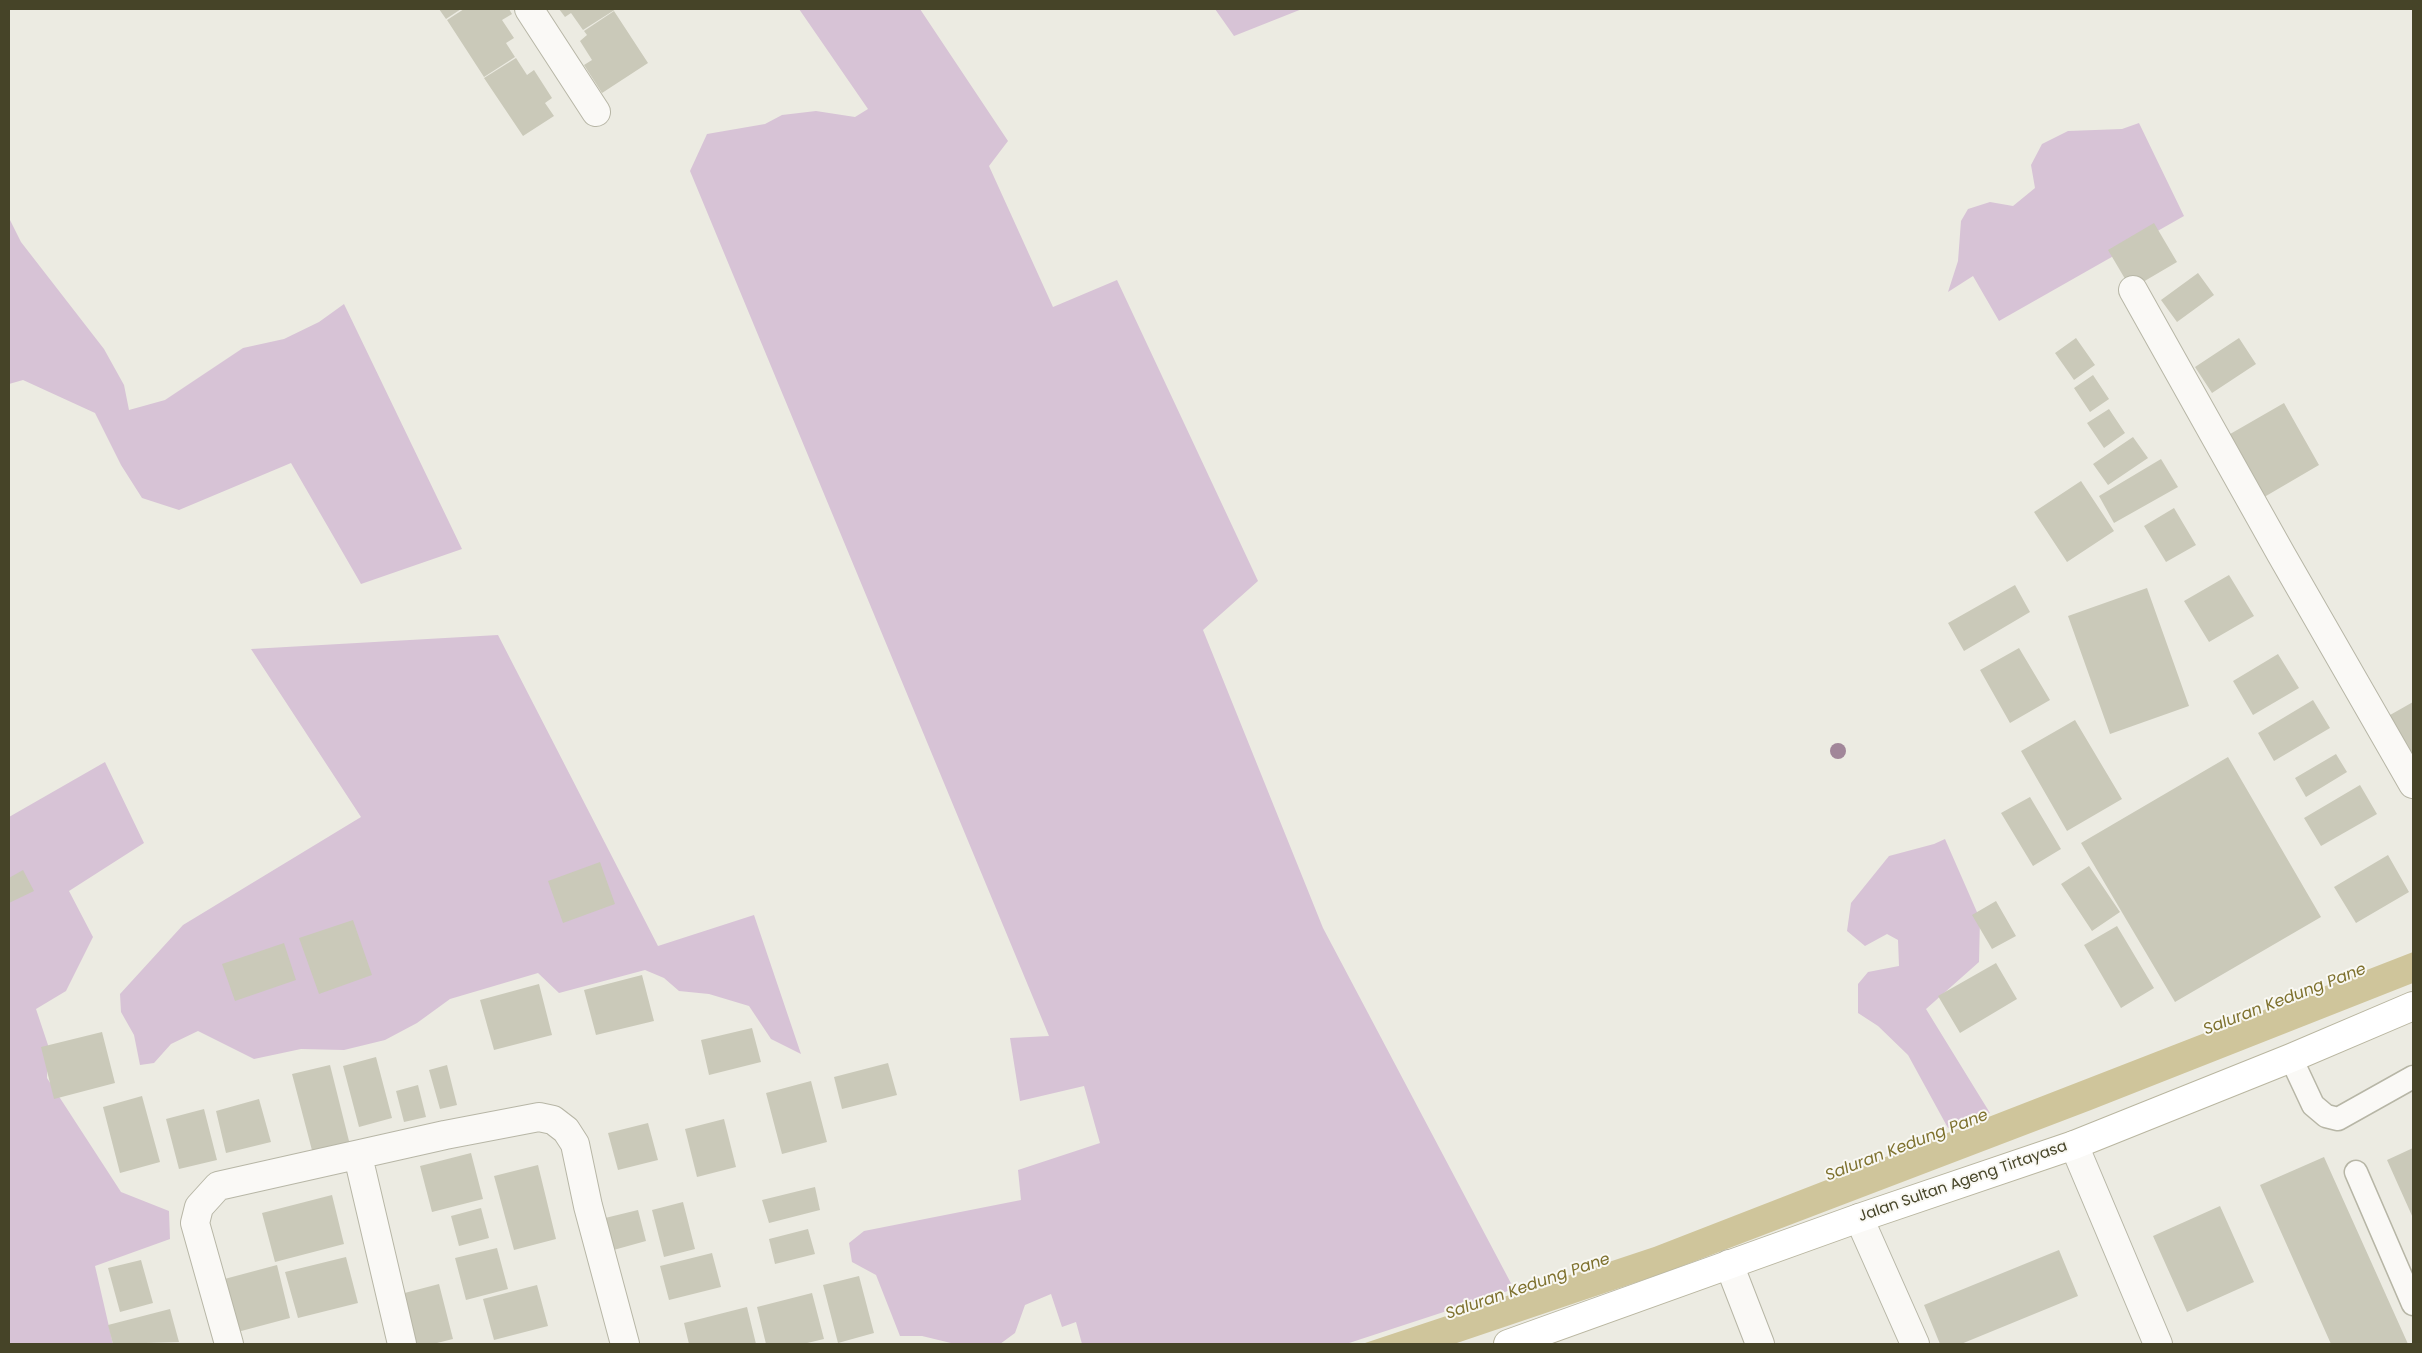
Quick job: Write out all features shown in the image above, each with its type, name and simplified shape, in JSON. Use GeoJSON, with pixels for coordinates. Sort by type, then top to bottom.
{"type":"FeatureCollection","features":[{"type":"Feature","properties":{"kind":"main road","name":"Jalan Sultan Ageng Tirtayasa"},"geometry":{"type":"LineString","coordinates":[[1508,1344],[1859,1218],[2074,1145],[2291,1058],[2413,1006]]}},
{"type":"Feature","properties":{"kind":"street"},"geometry":{"type":"LineString","coordinates":[[529,9],[596,112]]}},
{"type":"Feature","properties":{"kind":"street"},"geometry":{"type":"LineString","coordinates":[[2133,290],[2413,784]]}},
{"type":"Feature","properties":{"kind":"street"},"geometry":{"type":"LineString","coordinates":[[229,1344],[195,1222],[199,1207],[218,1186],[539,1117],[553,1120],[566,1130],[575,1144],[588,1206],[625,1344]]}},
{"type":"Feature","properties":{"kind":"street"},"geometry":{"type":"LineString","coordinates":[[2074,1145],[2158,1344]]}},
{"type":"Feature","properties":{"kind":"street"},"geometry":{"type":"LineString","coordinates":[[358,1156],[402,1344]]}},
{"type":"Feature","properties":{"kind":"street"},"geometry":{"type":"LineString","coordinates":[[1859,1218],[1915,1344]]}},
{"type":"Feature","properties":{"kind":"street"},"geometry":{"type":"LineString","coordinates":[[1729,1264],[1760,1344]]}},
{"type":"Feature","properties":{"kind":"lane"},"geometry":{"type":"LineString","coordinates":[[2291,1058],[2313,1105],[2326,1116],[2338,1119],[2413,1076]]}},
{"type":"Feature","properties":{"kind":"lane"},"geometry":{"type":"LineString","coordinates":[[2356,1172],[2413,1304]]}},
{"type":"Feature","properties":{"kind":"shaded area"},"geometry":{"type":"Polygon","coordinates":[[[799,9],[920,9],[1008,141],[989,166],[1053,307],[1117,280],[1258,581],[1203,630],[1323,928],[1514,1289],[1346,1344],[1082,1344],[1076,1322],[1062,1327],[1051,1294],[1025,1305],[1015,1333],[1000,1344],[955,1344],[922,1336],[900,1336],[876,1275],[852,1262],[849,1243],[864,1231],[1021,1200],[1018,1170],[1100,1143],[1084,1086],[1020,1101],[1010,1038],[1049,1036],[690,171],[707,134],[765,124],[782,115],[816,111],[855,117],[868,109],[799,9]]]}},
{"type":"Feature","properties":{"kind":"shaded area"},"geometry":{"type":"Polygon","coordinates":[[[1215,9],[1302,9],[1234,36],[1215,9]]]}},
{"type":"Feature","properties":{"kind":"shaded area"},"geometry":{"type":"Polygon","coordinates":[[[2139,123],[2184,216],[1999,321],[1973,276],[1948,292],[1958,261],[1961,221],[1968,209],[1990,202],[2013,206],[2035,188],[2031,165],[2042,144],[2068,131],[2122,129],[2139,123]]]}},
{"type":"Feature","properties":{"kind":"shaded area"},"geometry":{"type":"Polygon","coordinates":[[[9,218],[21,242],[104,349],[124,385],[129,410],[165,400],[243,348],[284,339],[319,322],[344,304],[462,549],[361,584],[291,463],[179,510],[142,498],[121,465],[95,413],[23,380],[9,384],[9,218]]]}},
{"type":"Feature","properties":{"kind":"shaded area"},"geometry":{"type":"Polygon","coordinates":[[[498,635],[658,946],[754,915],[801,1054],[771,1039],[749,1006],[709,994],[679,991],[664,978],[645,970],[559,993],[538,973],[450,999],[417,1023],[385,1040],[344,1050],[301,1049],[254,1059],[198,1031],[171,1044],[154,1063],[140,1065],[134,1035],[121,1012],[120,994],[183,925],[361,817],[251,649],[498,635]]]}},
{"type":"Feature","properties":{"kind":"shaded area"},"geometry":{"type":"Polygon","coordinates":[[[105,762],[144,843],[69,891],[93,937],[66,991],[36,1009],[48,1045],[47,1078],[121,1192],[169,1211],[170,1239],[95,1266],[113,1344],[9,1344],[9,817],[105,762]]]}},
{"type":"Feature","properties":{"kind":"shaded area"},"geometry":{"type":"Polygon","coordinates":[[[1945,839],[1980,919],[1979,962],[1926,1009],[1990,1113],[1948,1128],[1908,1055],[1878,1026],[1858,1013],[1858,984],[1868,972],[1899,966],[1898,940],[1887,934],[1865,946],[1847,931],[1851,903],[1889,856],[1934,844],[1945,839]]]}},
{"type":"Feature","properties":{"kind":"shaded area"},"geometry":{"type":"Polygon","coordinates":[[[2413,952],[2413,983],[2091,1110],[1664,1273],[1454,1344],[1362,1344],[1654,1247],[2413,952]]]}},
{"type":"Feature","properties":{"kind":"building"},"geometry":{"type":"Polygon","coordinates":[[[439,9],[461,9],[446,19],[439,9]]]}},
{"type":"Feature","properties":{"kind":"building"},"geometry":{"type":"Polygon","coordinates":[[[464,9],[509,9],[512,14],[502,20],[514,38],[506,43],[515,57],[484,77],[447,20],[464,9]]]}},
{"type":"Feature","properties":{"kind":"building"},"geometry":{"type":"Polygon","coordinates":[[[559,9],[616,9],[583,30],[571,13],[565,17],[559,9]]]}},
{"type":"Feature","properties":{"kind":"building"},"geometry":{"type":"Polygon","coordinates":[[[614,11],[648,63],[602,93],[584,65],[592,60],[580,41],[587,35],[584,31],[614,11]]]}},
{"type":"Feature","properties":{"kind":"building"},"geometry":{"type":"Polygon","coordinates":[[[516,58],[527,75],[534,70],[552,98],[545,103],[554,116],[523,136],[484,78],[516,58]]]}},
{"type":"Feature","properties":{"kind":"building"},"geometry":{"type":"Polygon","coordinates":[[[2154,223],[2177,262],[2131,289],[2108,250],[2154,223]]]}},
{"type":"Feature","properties":{"kind":"building"},"geometry":{"type":"Polygon","coordinates":[[[2198,273],[2214,295],[2177,322],[2161,300],[2198,273]]]}},
{"type":"Feature","properties":{"kind":"building"},"geometry":{"type":"Polygon","coordinates":[[[2076,338],[2095,365],[2074,380],[2055,353],[2076,338]]]}},
{"type":"Feature","properties":{"kind":"building"},"geometry":{"type":"Polygon","coordinates":[[[2239,338],[2256,364],[2212,393],[2195,367],[2239,338]]]}},
{"type":"Feature","properties":{"kind":"building"},"geometry":{"type":"Polygon","coordinates":[[[2093,375],[2109,399],[2090,412],[2074,388],[2093,375]]]}},
{"type":"Feature","properties":{"kind":"building"},"geometry":{"type":"Polygon","coordinates":[[[2284,403],[2319,465],[2254,503],[2218,441],[2284,403]]]}},
{"type":"Feature","properties":{"kind":"building"},"geometry":{"type":"Polygon","coordinates":[[[2109,409],[2125,433],[2104,448],[2087,423],[2109,409]]]}},
{"type":"Feature","properties":{"kind":"building"},"geometry":{"type":"Polygon","coordinates":[[[2133,437],[2148,458],[2108,485],[2093,464],[2133,437]]]}},
{"type":"Feature","properties":{"kind":"building"},"geometry":{"type":"Polygon","coordinates":[[[2161,459],[2178,487],[2114,523],[2099,496],[2161,459]]]}},
{"type":"Feature","properties":{"kind":"building"},"geometry":{"type":"Polygon","coordinates":[[[2081,481],[2114,531],[2067,562],[2034,512],[2081,481]]]}},
{"type":"Feature","properties":{"kind":"building"},"geometry":{"type":"Polygon","coordinates":[[[2174,508],[2196,545],[2166,562],[2144,526],[2174,508]]]}},
{"type":"Feature","properties":{"kind":"building"},"geometry":{"type":"Polygon","coordinates":[[[2229,575],[2254,616],[2209,642],[2184,601],[2229,575]]]}},
{"type":"Feature","properties":{"kind":"building"},"geometry":{"type":"Polygon","coordinates":[[[2015,585],[2030,612],[1964,651],[1948,623],[2015,585]]]}},
{"type":"Feature","properties":{"kind":"building"},"geometry":{"type":"Polygon","coordinates":[[[2147,588],[2189,706],[2110,734],[2068,616],[2147,588]]]}},
{"type":"Feature","properties":{"kind":"building"},"geometry":{"type":"Polygon","coordinates":[[[2019,648],[2050,700],[2010,723],[1980,670],[2019,648]]]}},
{"type":"Feature","properties":{"kind":"building"},"geometry":{"type":"Polygon","coordinates":[[[2278,654],[2299,688],[2253,715],[2233,681],[2278,654]]]}},
{"type":"Feature","properties":{"kind":"building"},"geometry":{"type":"Polygon","coordinates":[[[2313,700],[2330,728],[2274,761],[2258,733],[2313,700]]]}},
{"type":"Feature","properties":{"kind":"building"},"geometry":{"type":"Polygon","coordinates":[[[2413,702],[2413,771],[2383,719],[2413,702]]]}},
{"type":"Feature","properties":{"kind":"building"},"geometry":{"type":"Polygon","coordinates":[[[2075,720],[2122,799],[2067,831],[2021,751],[2075,720]]]}},
{"type":"Feature","properties":{"kind":"building"},"geometry":{"type":"Polygon","coordinates":[[[2336,754],[2347,772],[2306,797],[2295,778],[2336,754]]]}},
{"type":"Feature","properties":{"kind":"building"},"geometry":{"type":"Polygon","coordinates":[[[2228,757],[2321,917],[2175,1002],[2081,843],[2228,757]]]}},
{"type":"Feature","properties":{"kind":"building"},"geometry":{"type":"Polygon","coordinates":[[[2360,785],[2377,814],[2321,846],[2304,818],[2360,785]]]}},
{"type":"Feature","properties":{"kind":"building"},"geometry":{"type":"Polygon","coordinates":[[[2030,797],[2061,849],[2033,866],[2001,813],[2030,797]]]}},
{"type":"Feature","properties":{"kind":"building"},"geometry":{"type":"Polygon","coordinates":[[[2388,855],[2409,892],[2356,923],[2334,887],[2388,855]]]}},
{"type":"Feature","properties":{"kind":"building"},"geometry":{"type":"Polygon","coordinates":[[[600,862],[615,904],[563,923],[548,881],[600,862]]]}},
{"type":"Feature","properties":{"kind":"building"},"geometry":{"type":"Polygon","coordinates":[[[2089,866],[2120,912],[2092,931],[2061,884],[2089,866]]]}},
{"type":"Feature","properties":{"kind":"building"},"geometry":{"type":"Polygon","coordinates":[[[23,870],[34,891],[9,903],[9,878],[23,870]]]}},
{"type":"Feature","properties":{"kind":"building"},"geometry":{"type":"Polygon","coordinates":[[[1996,901],[2016,936],[1992,949],[1972,915],[1996,901]]]}},
{"type":"Feature","properties":{"kind":"building"},"geometry":{"type":"Polygon","coordinates":[[[353,920],[372,975],[319,994],[299,938],[353,920]]]}},
{"type":"Feature","properties":{"kind":"building"},"geometry":{"type":"Polygon","coordinates":[[[2117,926],[2154,988],[2121,1008],[2084,945],[2117,926]]]}},
{"type":"Feature","properties":{"kind":"building"},"geometry":{"type":"Polygon","coordinates":[[[284,943],[296,980],[235,1001],[222,964],[284,943]]]}},
{"type":"Feature","properties":{"kind":"building"},"geometry":{"type":"Polygon","coordinates":[[[1996,963],[2017,999],[1960,1033],[1938,996],[1996,963]]]}},
{"type":"Feature","properties":{"kind":"building"},"geometry":{"type":"Polygon","coordinates":[[[642,975],[654,1021],[596,1035],[584,990],[642,975]]]}},
{"type":"Feature","properties":{"kind":"building"},"geometry":{"type":"Polygon","coordinates":[[[539,984],[552,1035],[494,1050],[480,1000],[539,984]]]}},
{"type":"Feature","properties":{"kind":"building"},"geometry":{"type":"Polygon","coordinates":[[[752,1028],[761,1062],[709,1075],[701,1040],[752,1028]]]}},
{"type":"Feature","properties":{"kind":"building"},"geometry":{"type":"Polygon","coordinates":[[[102,1032],[115,1083],[54,1099],[41,1047],[102,1032]]]}},
{"type":"Feature","properties":{"kind":"building"},"geometry":{"type":"Polygon","coordinates":[[[376,1057],[392,1118],[359,1127],[343,1066],[376,1057]]]}},
{"type":"Feature","properties":{"kind":"building"},"geometry":{"type":"Polygon","coordinates":[[[888,1063],[897,1095],[842,1109],[834,1077],[888,1063]]]}},
{"type":"Feature","properties":{"kind":"building"},"geometry":{"type":"Polygon","coordinates":[[[330,1065],[351,1149],[314,1158],[292,1074],[330,1065]]]}},
{"type":"Feature","properties":{"kind":"building"},"geometry":{"type":"Polygon","coordinates":[[[447,1065],[457,1105],[440,1109],[429,1070],[447,1065]]]}},
{"type":"Feature","properties":{"kind":"building"},"geometry":{"type":"Polygon","coordinates":[[[811,1081],[827,1142],[782,1154],[766,1093],[811,1081]]]}},
{"type":"Feature","properties":{"kind":"building"},"geometry":{"type":"Polygon","coordinates":[[[418,1085],[426,1117],[404,1122],[396,1091],[418,1085]]]}},
{"type":"Feature","properties":{"kind":"building"},"geometry":{"type":"Polygon","coordinates":[[[142,1096],[160,1162],[120,1173],[103,1107],[142,1096]]]}},
{"type":"Feature","properties":{"kind":"building"},"geometry":{"type":"Polygon","coordinates":[[[259,1099],[271,1142],[226,1153],[216,1111],[259,1099]]]}},
{"type":"Feature","properties":{"kind":"building"},"geometry":{"type":"Polygon","coordinates":[[[204,1109],[217,1160],[179,1169],[166,1119],[204,1109]]]}},
{"type":"Feature","properties":{"kind":"building"},"geometry":{"type":"Polygon","coordinates":[[[724,1119],[736,1167],[697,1177],[685,1129],[724,1119]]]}},
{"type":"Feature","properties":{"kind":"building"},"geometry":{"type":"Polygon","coordinates":[[[648,1123],[658,1160],[618,1170],[608,1133],[648,1123]]]}},
{"type":"Feature","properties":{"kind":"building"},"geometry":{"type":"Polygon","coordinates":[[[2413,1148],[2413,1218],[2387,1160],[2413,1148]]]}},
{"type":"Feature","properties":{"kind":"building"},"geometry":{"type":"Polygon","coordinates":[[[471,1153],[483,1199],[432,1212],[420,1166],[471,1153]]]}},
{"type":"Feature","properties":{"kind":"building"},"geometry":{"type":"Polygon","coordinates":[[[2324,1157],[2408,1344],[2331,1344],[2260,1185],[2324,1157]]]}},
{"type":"Feature","properties":{"kind":"building"},"geometry":{"type":"Polygon","coordinates":[[[538,1165],[556,1239],[514,1250],[494,1176],[538,1165]]]}},
{"type":"Feature","properties":{"kind":"building"},"geometry":{"type":"Polygon","coordinates":[[[815,1187],[820,1210],[769,1223],[762,1200],[815,1187]]]}},
{"type":"Feature","properties":{"kind":"building"},"geometry":{"type":"Polygon","coordinates":[[[332,1195],[344,1244],[275,1262],[262,1213],[332,1195]]]}},
{"type":"Feature","properties":{"kind":"building"},"geometry":{"type":"Polygon","coordinates":[[[683,1202],[695,1249],[664,1257],[652,1210],[683,1202]]]}},
{"type":"Feature","properties":{"kind":"building"},"geometry":{"type":"Polygon","coordinates":[[[2220,1206],[2254,1282],[2187,1312],[2153,1236],[2220,1206]]]}},
{"type":"Feature","properties":{"kind":"building"},"geometry":{"type":"Polygon","coordinates":[[[481,1208],[489,1238],[459,1246],[451,1216],[481,1208]]]}},
{"type":"Feature","properties":{"kind":"building"},"geometry":{"type":"Polygon","coordinates":[[[638,1210],[646,1241],[610,1251],[601,1219],[638,1210]]]}},
{"type":"Feature","properties":{"kind":"building"},"geometry":{"type":"Polygon","coordinates":[[[808,1229],[815,1254],[775,1264],[769,1239],[808,1229]]]}},
{"type":"Feature","properties":{"kind":"building"},"geometry":{"type":"Polygon","coordinates":[[[497,1248],[508,1289],[466,1300],[455,1258],[497,1248]]]}},
{"type":"Feature","properties":{"kind":"building"},"geometry":{"type":"Polygon","coordinates":[[[2059,1250],[2078,1296],[1961,1344],[1940,1344],[1924,1305],[2059,1250]]]}},
{"type":"Feature","properties":{"kind":"building"},"geometry":{"type":"Polygon","coordinates":[[[712,1253],[721,1287],[669,1300],[660,1266],[712,1253]]]}},
{"type":"Feature","properties":{"kind":"building"},"geometry":{"type":"Polygon","coordinates":[[[346,1257],[358,1303],[298,1318],[285,1272],[346,1257]]]}},
{"type":"Feature","properties":{"kind":"building"},"geometry":{"type":"Polygon","coordinates":[[[141,1260],[153,1303],[120,1312],[108,1268],[141,1260]]]}},
{"type":"Feature","properties":{"kind":"building"},"geometry":{"type":"Polygon","coordinates":[[[277,1265],[290,1318],[230,1334],[217,1281],[277,1265]]]}},
{"type":"Feature","properties":{"kind":"building"},"geometry":{"type":"Polygon","coordinates":[[[859,1276],[874,1333],[838,1343],[823,1285],[859,1276]]]}},
{"type":"Feature","properties":{"kind":"building"},"geometry":{"type":"Polygon","coordinates":[[[439,1284],[453,1339],[433,1344],[410,1344],[397,1295],[439,1284]]]}},
{"type":"Feature","properties":{"kind":"building"},"geometry":{"type":"Polygon","coordinates":[[[537,1285],[548,1326],[494,1340],[483,1299],[537,1285]]]}},
{"type":"Feature","properties":{"kind":"building"},"geometry":{"type":"Polygon","coordinates":[[[812,1293],[824,1339],[803,1344],[766,1344],[757,1307],[812,1293]]]}},
{"type":"Feature","properties":{"kind":"building"},"geometry":{"type":"Polygon","coordinates":[[[747,1307],[756,1344],[689,1344],[684,1323],[747,1307]]]}},
{"type":"Feature","properties":{"kind":"building"},"geometry":{"type":"Polygon","coordinates":[[[170,1309],[179,1342],[113,1344],[108,1325],[170,1309]]]}},
{"type":"Feature","properties":{"kind":"water label","name":"Saluran Kedung Pane"},"geometry":{"type":"Point","coordinates":[2285,1000]}},
{"type":"Feature","properties":{"kind":"water label","name":"Saluran Kedung Pane"},"geometry":{"type":"Point","coordinates":[1907,1146]}},
{"type":"Feature","properties":{"kind":"water label","name":"Saluran Kedung Pane"},"geometry":{"type":"Point","coordinates":[1528,1287]}}]}
